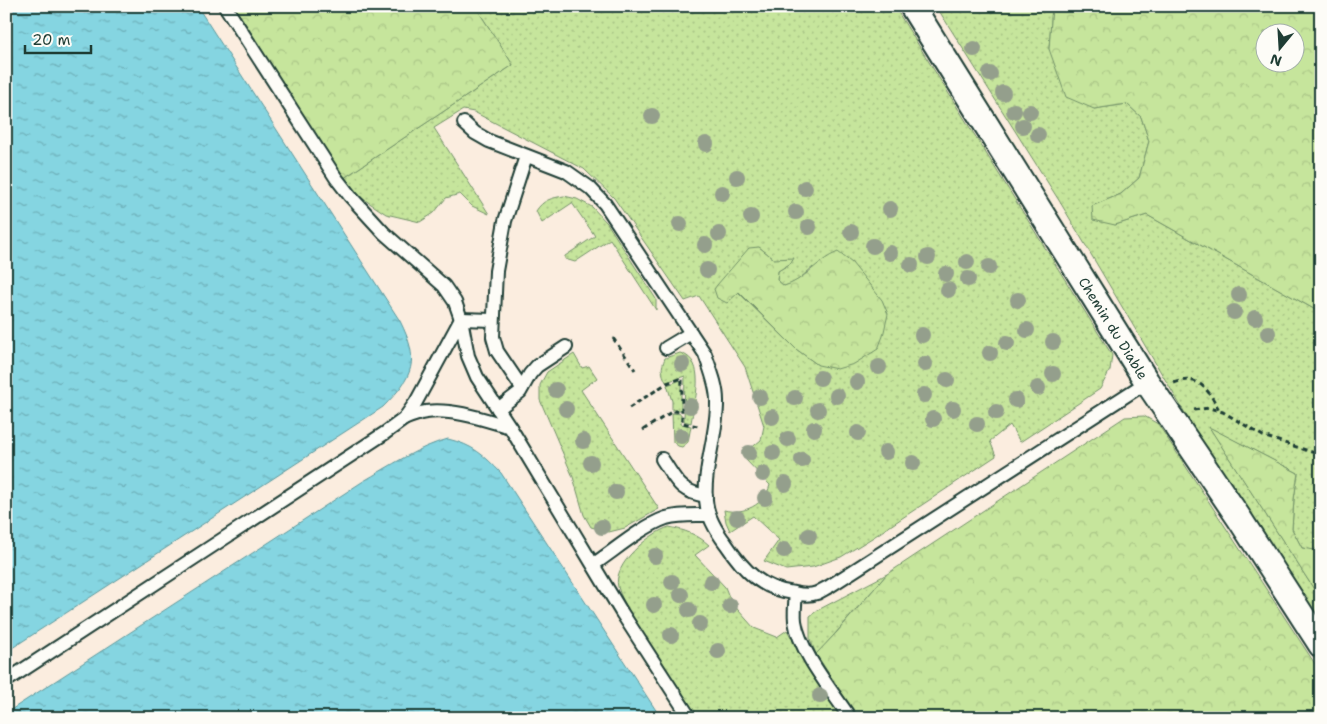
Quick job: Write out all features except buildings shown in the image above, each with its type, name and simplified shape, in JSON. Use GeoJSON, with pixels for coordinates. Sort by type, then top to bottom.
{"type":"FeatureCollection","features":[{"type":"Feature","properties":{"kind":"street","name":"Chemin du Diable"},"geometry":{"type":"LineString","coordinates":[[912,6],[1150,387],[1239,518],[1321,645]]}},
{"type":"Feature","properties":{"kind":"lane"},"geometry":{"type":"LineString","coordinates":[[225,6],[336,178],[384,233],[444,286],[455,302],[461,319],[468,356],[477,376],[594,564],[622,613],[690,718]]}},
{"type":"Feature","properties":{"kind":"lane"},"geometry":{"type":"LineString","coordinates":[[464,123],[475,133],[489,141],[566,171],[590,188],[605,204],[691,332],[705,354],[714,380],[717,402],[706,496],[708,515],[739,563],[766,586],[805,595],[816,593],[830,586],[1150,387]]}},
{"type":"Feature","properties":{"kind":"lane"},"geometry":{"type":"LineString","coordinates":[[522,388],[497,351],[494,342],[493,320],[496,271],[505,221],[526,156]]}},
{"type":"Feature","properties":{"kind":"lane"},"geometry":{"type":"LineString","coordinates":[[461,319],[493,320]]}},
{"type":"Feature","properties":{"kind":"lane"},"geometry":{"type":"LineString","coordinates":[[6,681],[377,439],[404,419],[416,402],[461,319]]}},
{"type":"Feature","properties":{"kind":"lane"},"geometry":{"type":"LineString","coordinates":[[666,348],[691,332]]}},
{"type":"Feature","properties":{"kind":"lane"},"geometry":{"type":"LineString","coordinates":[[498,409],[510,401],[522,388],[537,366],[566,347]]}},
{"type":"Feature","properties":{"kind":"lane"},"geometry":{"type":"LineString","coordinates":[[404,419],[426,412],[441,412],[473,416],[510,427]]}},
{"type":"Feature","properties":{"kind":"lane"},"geometry":{"type":"LineString","coordinates":[[662,459],[684,490],[706,496]]}},
{"type":"Feature","properties":{"kind":"lane"},"geometry":{"type":"LineString","coordinates":[[594,564],[648,528],[667,518],[684,515],[708,515]]}},
{"type":"Feature","properties":{"kind":"lane"},"geometry":{"type":"LineString","coordinates":[[796,594],[795,622],[802,641],[810,657],[850,718]]}},
{"type":"Feature","properties":{"kind":"path"},"geometry":{"type":"LineString","coordinates":[[614,338],[634,370]]}},
{"type":"Feature","properties":{"kind":"path"},"geometry":{"type":"LineString","coordinates":[[629,408],[667,383],[682,378],[682,423],[691,424]]}},
{"type":"Feature","properties":{"kind":"path"},"geometry":{"type":"LineString","coordinates":[[1150,387],[1186,379],[1199,382],[1211,393],[1220,411]]}},
{"type":"Feature","properties":{"kind":"path"},"geometry":{"type":"LineString","coordinates":[[1176,424],[1194,410],[1209,408],[1220,411],[1264,436],[1321,455]]}},
{"type":"Feature","properties":{"kind":"path"},"geometry":{"type":"LineString","coordinates":[[643,430],[673,411],[682,412]]}},
{"type":"Feature","properties":{"kind":"green space"},"geometry":{"type":"Polygon","coordinates":[[[234,6],[475,6],[513,65],[344,178],[234,6]]]}},
{"type":"Feature","properties":{"kind":"green space"},"geometry":{"type":"Polygon","coordinates":[[[475,6],[894,6],[1112,355],[1110,370],[1100,389],[1020,442],[1010,425],[990,441],[996,456],[841,557],[813,567],[786,570],[764,561],[779,540],[753,516],[730,531],[724,510],[738,511],[752,507],[763,498],[770,485],[745,459],[750,449],[761,440],[764,426],[745,367],[699,296],[685,301],[614,198],[584,169],[474,112],[463,110],[434,128],[489,214],[472,206],[460,194],[446,198],[434,213],[420,222],[386,214],[359,196],[344,178],[513,65],[475,6]],[[759,247],[738,292],[796,349],[818,365],[813,267],[793,284],[784,286],[777,280],[778,271],[791,263],[774,259],[759,247]]]}},
{"type":"Feature","properties":{"kind":"green space"},"geometry":{"type":"Polygon","coordinates":[[[936,6],[1052,6],[1049,49],[1094,109],[1127,104],[1141,117],[1149,141],[1139,178],[1121,194],[1092,206],[1115,225],[1147,215],[1321,313],[1321,544],[1314,550],[1302,548],[1292,529],[1298,473],[1210,428],[1321,600],[1321,623],[1198,435],[1060,202],[936,6]]]}},
{"type":"Feature","properties":{"kind":"green space"},"geometry":{"type":"Polygon","coordinates":[[[1052,6],[1321,6],[1321,313],[1147,215],[1115,225],[1093,220],[1092,206],[1121,194],[1139,178],[1149,141],[1141,117],[1127,104],[1094,109],[1066,97],[1049,49],[1052,6]]]}},
{"type":"Feature","properties":{"kind":"green space"},"geometry":{"type":"Polygon","coordinates":[[[564,196],[577,199],[592,207],[607,223],[656,299],[656,310],[610,239],[575,262],[565,259],[565,256],[595,236],[572,203],[542,223],[536,211],[539,207],[548,200],[564,196]]]}},
{"type":"Feature","properties":{"kind":"green space"},"geometry":{"type":"Polygon","coordinates":[[[759,247],[774,259],[794,258],[791,263],[778,271],[777,280],[784,286],[798,280],[838,252],[852,263],[882,300],[888,314],[878,349],[854,364],[837,369],[818,365],[796,349],[739,292],[727,303],[717,298],[714,289],[717,285],[749,248],[759,247]]]}},
{"type":"Feature","properties":{"kind":"green space"},"geometry":{"type":"Polygon","coordinates":[[[680,353],[689,357],[697,373],[696,394],[691,423],[684,421],[685,376],[666,382],[662,373],[665,358],[680,353]]]}},
{"type":"Feature","properties":{"kind":"green space"},"geometry":{"type":"Polygon","coordinates":[[[574,354],[582,368],[589,366],[597,378],[581,390],[659,509],[625,528],[609,532],[591,527],[584,515],[573,477],[540,400],[540,385],[547,372],[574,354]]]}},
{"type":"Feature","properties":{"kind":"green space"},"geometry":{"type":"Polygon","coordinates":[[[681,380],[681,410],[672,410],[672,401],[667,385],[681,380]]]}},
{"type":"Feature","properties":{"kind":"green space"},"geometry":{"type":"Polygon","coordinates":[[[672,413],[681,414],[681,424],[691,426],[688,442],[682,447],[673,442],[672,413]]]}},
{"type":"Feature","properties":{"kind":"green space"},"geometry":{"type":"Polygon","coordinates":[[[1144,416],[1158,424],[1321,673],[1321,718],[858,718],[816,654],[887,574],[1125,417],[1144,416]]]}},
{"type":"Feature","properties":{"kind":"green space"},"geometry":{"type":"Polygon","coordinates":[[[1209,427],[1298,473],[1292,529],[1302,548],[1314,550],[1321,544],[1321,600],[1209,427]]]}},
{"type":"Feature","properties":{"kind":"green space"},"geometry":{"type":"Polygon","coordinates":[[[669,527],[690,533],[709,545],[695,555],[725,587],[731,602],[754,628],[777,637],[787,630],[805,661],[844,718],[698,718],[631,615],[618,587],[618,578],[626,559],[652,536],[669,527]]]}},
{"type":"Feature","properties":{"kind":"green space"},"geometry":{"type":"Polygon","coordinates":[[[887,574],[816,654],[810,639],[810,616],[887,574]]]}},
{"type":"Feature","properties":{"kind":"water"},"geometry":{"type":"Polygon","coordinates":[[[6,6],[197,6],[400,321],[412,358],[411,367],[402,386],[383,407],[6,652],[6,6]]]}},
{"type":"Feature","properties":{"kind":"water"},"geometry":{"type":"Polygon","coordinates":[[[448,439],[464,444],[478,452],[501,473],[661,718],[6,718],[6,713],[362,482],[415,452],[448,439]]]}}]}
